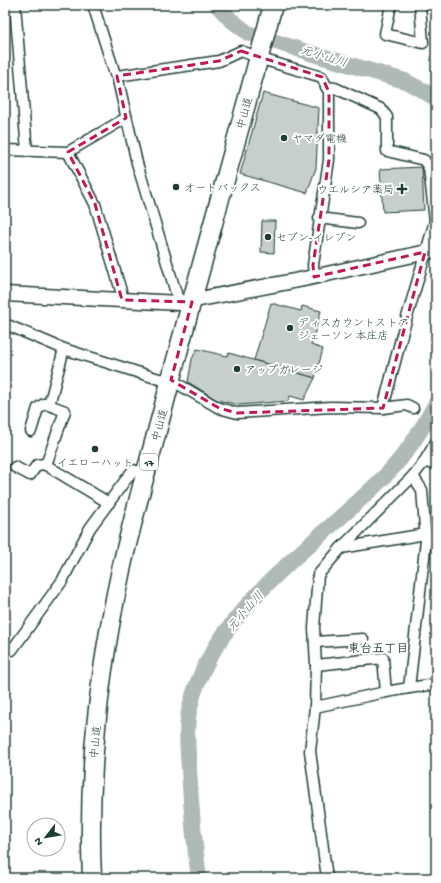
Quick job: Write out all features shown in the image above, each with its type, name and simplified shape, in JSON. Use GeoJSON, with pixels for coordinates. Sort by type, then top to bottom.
{"type":"FeatureCollection","features":[{"type":"Feature","properties":{"kind":"highway","name":"中山道"},"geometry":{"type":"LineString","coordinates":[[92,878],[90,843],[95,739],[105,652],[121,569],[171,380],[185,303],[273,5]]}},
{"type":"Feature","properties":{"kind":"street"},"geometry":{"type":"LineString","coordinates":[[15,5],[27,151]]}},
{"type":"Feature","properties":{"kind":"street"},"geometry":{"type":"LineString","coordinates":[[93,5],[114,74],[117,76],[137,163],[185,303]]}},
{"type":"Feature","properties":{"kind":"street"},"geometry":{"type":"LineString","coordinates":[[391,5],[385,34],[423,43],[420,5]]}},
{"type":"Feature","properties":{"kind":"street"},"geometry":{"type":"LineString","coordinates":[[117,76],[219,61],[241,51],[322,77],[329,92],[329,160],[319,218],[313,265],[314,277]]}},
{"type":"Feature","properties":{"kind":"street"},"geometry":{"type":"LineString","coordinates":[[326,87],[335,88],[381,109],[387,117],[387,151],[424,160],[429,168],[435,221],[431,251],[403,331],[384,408]]}},
{"type":"Feature","properties":{"kind":"street"},"geometry":{"type":"LineString","coordinates":[[5,150],[68,152],[126,118]]}},
{"type":"Feature","properties":{"kind":"street"},"geometry":{"type":"LineString","coordinates":[[68,152],[95,204],[121,291],[122,300]]}},
{"type":"Feature","properties":{"kind":"street"},"geometry":{"type":"LineString","coordinates":[[319,218],[358,223]]}},
{"type":"Feature","properties":{"kind":"street"},"geometry":{"type":"LineString","coordinates":[[5,294],[185,303],[314,277],[431,251]]}},
{"type":"Feature","properties":{"kind":"street"},"geometry":{"type":"LineString","coordinates":[[5,324],[64,349],[159,379],[171,380],[219,408],[237,413],[331,407],[384,408],[407,405],[413,408]]}},
{"type":"Feature","properties":{"kind":"street"},"geometry":{"type":"LineString","coordinates":[[49,404],[64,349]]}},
{"type":"Feature","properties":{"kind":"street"},"geometry":{"type":"LineString","coordinates":[[30,431],[38,408],[44,404],[49,404],[65,411],[46,465]]}},
{"type":"Feature","properties":{"kind":"street"},"geometry":{"type":"LineString","coordinates":[[327,878],[310,751],[315,707],[316,665],[314,628],[318,575],[341,548],[413,476],[424,462],[436,442]]}},
{"type":"Feature","properties":{"kind":"street"},"geometry":{"type":"LineString","coordinates":[[424,462],[436,464]]}},
{"type":"Feature","properties":{"kind":"street"},"geometry":{"type":"LineString","coordinates":[[15,466],[30,475],[37,465],[44,464],[109,503]]}},
{"type":"Feature","properties":{"kind":"street"},"geometry":{"type":"LineString","coordinates":[[12,650],[62,581],[90,528],[133,470],[146,474]]}},
{"type":"Feature","properties":{"kind":"street"},"geometry":{"type":"LineString","coordinates":[[409,688],[426,540],[422,490],[413,476]]}},
{"type":"Feature","properties":{"kind":"street"},"geometry":{"type":"LineString","coordinates":[[341,548],[426,534]]}},
{"type":"Feature","properties":{"kind":"street"},"geometry":{"type":"LineString","coordinates":[[315,642],[363,639]]}},
{"type":"Feature","properties":{"kind":"street"},"geometry":{"type":"LineString","coordinates":[[316,665],[383,658],[386,692]]}},
{"type":"Feature","properties":{"kind":"street"},"geometry":{"type":"LineString","coordinates":[[315,707],[386,692],[436,684]]}},
{"type":"Feature","properties":{"kind":"highlighted area"},"geometry":{"type":"Polygon","coordinates":[[[241,51],[322,77],[329,92],[329,160],[313,265],[314,277],[425,252],[383,408],[237,413],[219,408],[171,380],[192,302],[122,300],[95,204],[68,152],[126,118],[117,76],[219,61],[241,51]]]}},
{"type":"Feature","properties":{"kind":"building","name":"ヤマダ電機"},"geometry":{"type":"Polygon","coordinates":[[[263,93],[319,108],[316,168],[307,193],[240,174],[263,93]]]}},
{"type":"Feature","properties":{"kind":"building","name":"ウエルシア薬局"},"geometry":{"type":"Polygon","coordinates":[[[422,167],[424,210],[383,212],[380,169],[422,167]]]}},
{"type":"Feature","properties":{"kind":"building","name":"セブン-イレブン"},"geometry":{"type":"Polygon","coordinates":[[[262,221],[275,221],[274,253],[261,252],[262,221]]]}},
{"type":"Feature","properties":{"kind":"building","name":"ディスカウントストア ジェーソン 本庄店"},"geometry":{"type":"Polygon","coordinates":[[[271,303],[301,311],[302,306],[321,311],[311,345],[323,349],[315,378],[254,360],[271,303]]]}},
{"type":"Feature","properties":{"kind":"building","name":"アップガレージ"},"geometry":{"type":"Polygon","coordinates":[[[197,349],[227,356],[229,353],[315,378],[304,400],[290,396],[288,401],[239,405],[217,400],[188,382],[192,359],[197,349]]]}},
{"type":"Feature","properties":{"kind":"waterway","name":"元小山川"},"geometry":{"type":"LineString","coordinates":[[217,5],[230,19],[248,33],[405,81],[436,99]]}},
{"type":"Feature","properties":{"kind":"waterway","name":"元小山川"},"geometry":{"type":"LineString","coordinates":[[199,878],[192,810],[187,730],[190,707],[202,671],[221,638],[245,608],[272,579],[361,499],[402,457],[426,422],[436,403]]}},
{"type":"Feature","properties":{"kind":"place","name":"ヤマダ電機"},"geometry":{"type":"Point","coordinates":[284,138]}},
{"type":"Feature","properties":{"kind":"place","name":"オートバックス"},"geometry":{"type":"Point","coordinates":[176,187]}},
{"type":"Feature","properties":{"kind":"place","name":"ウエルシア薬局"},"geometry":{"type":"Point","coordinates":[402,189]}},
{"type":"Feature","properties":{"kind":"place","name":"セブン-イレブン"},"geometry":{"type":"Point","coordinates":[268,237]}},
{"type":"Feature","properties":{"kind":"place","name":"ディスカウントストア ジェーソン 本庄店"},"geometry":{"type":"Point","coordinates":[290,328]}},
{"type":"Feature","properties":{"kind":"place","name":"アップガレージ"},"geometry":{"type":"Point","coordinates":[237,369]}},
{"type":"Feature","properties":{"kind":"place","name":"イエローハット"},"geometry":{"type":"Point","coordinates":[95,449]}},
{"type":"Feature","properties":{"kind":"district","name":"東台五丁目"},"geometry":{"type":"Point","coordinates":[378,648]}}]}
